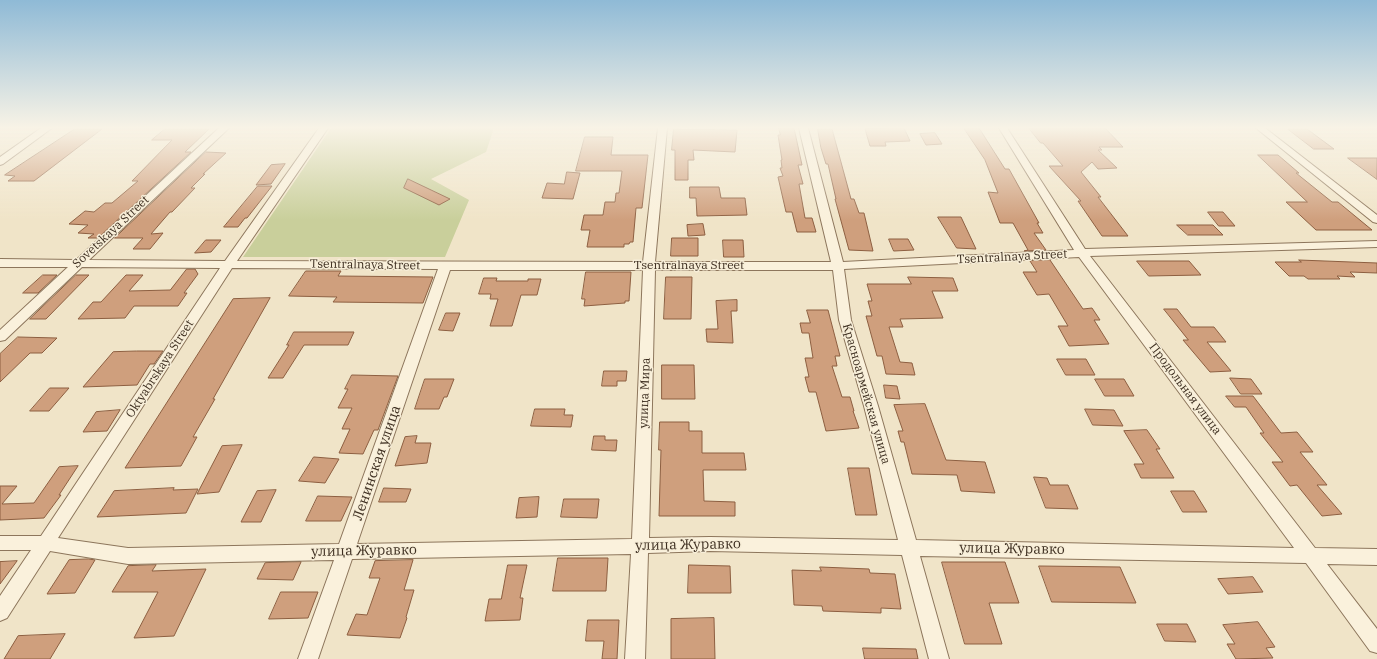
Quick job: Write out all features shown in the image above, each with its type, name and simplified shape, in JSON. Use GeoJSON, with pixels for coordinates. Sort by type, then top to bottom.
{"type":"FeatureCollection","features":[{"type":"Feature","properties":{"kind":"street","name":"Sovetskaya Street"},"geometry":{"type":"LineString","coordinates":[[0,337],[191,159]]}},
{"type":"Feature","properties":{"kind":"street","name":"Oktyabrskaya Street"},"geometry":{"type":"LineString","coordinates":[[0,612],[229,264],[302,159]]}},
{"type":"Feature","properties":{"kind":"street","name":"улица Мира"},"geometry":{"type":"LineString","coordinates":[[635,659],[649,266],[659,159]]}},
{"type":"Feature","properties":{"kind":"street","name":"Красноармейская улица"},"geometry":{"type":"LineString","coordinates":[[811,159],[838,266],[845,320],[871,406],[939,659]]}},
{"type":"Feature","properties":{"kind":"street","name":"Продольная улица"},"geometry":{"type":"LineString","coordinates":[[1022,159],[1082,253],[1377,644]]}},
{"type":"Feature","properties":{"kind":"street"},"geometry":{"type":"LineString","coordinates":[[1299,159],[1377,220]]}},
{"type":"Feature","properties":{"kind":"street","name":"Tsentralnaya Street"},"geometry":{"type":"LineString","coordinates":[[0,263],[445,266],[838,266],[1082,253],[1377,244]]}},
{"type":"Feature","properties":{"kind":"street","name":"Ленинская улица"},"geometry":{"type":"LineString","coordinates":[[308,659],[347,551],[445,266]]}},
{"type":"Feature","properties":{"kind":"street","name":"улица Журавко"},"geometry":{"type":"LineString","coordinates":[[0,543],[45,543],[128,556],[710,544],[1377,557]]}},
{"type":"Feature","properties":{"kind":"green space"},"geometry":{"type":"Polygon","coordinates":[[[310,159],[472,159],[431,179],[469,200],[445,257],[243,257],[310,159]]]}},
{"type":"Feature","properties":{"kind":"building"},"geometry":{"type":"Polygon","coordinates":[[[30,159],[63,159],[34,181],[8,181],[15,176],[5,175],[30,159]]]}},
{"type":"Feature","properties":{"kind":"building"},"geometry":{"type":"Polygon","coordinates":[[[154,159],[184,159],[98,238],[88,238],[94,234],[78,233],[88,225],[69,224],[85,211],[94,212],[105,203],[112,203],[138,181],[132,181],[154,159]]]}},
{"type":"Feature","properties":{"kind":"building"},"geometry":{"type":"Polygon","coordinates":[[[199,159],[220,159],[203,174],[205,174],[191,188],[195,188],[172,212],[170,212],[151,234],[163,233],[150,249],[133,249],[143,238],[115,238],[199,159]]]}},
{"type":"Feature","properties":{"kind":"building"},"geometry":{"type":"Polygon","coordinates":[[[579,159],[648,159],[642,208],[636,208],[633,242],[624,244],[624,247],[587,247],[590,230],[581,230],[584,215],[603,215],[605,202],[615,202],[616,193],[619,193],[622,171],[576,171],[579,159]]]}},
{"type":"Feature","properties":{"kind":"building"},"geometry":{"type":"Polygon","coordinates":[[[675,159],[694,159],[694,160],[688,160],[688,180],[675,180],[675,159]]]}},
{"type":"Feature","properties":{"kind":"building"},"geometry":{"type":"Polygon","coordinates":[[[782,159],[801,159],[802,165],[798,165],[803,184],[799,184],[805,218],[812,218],[816,232],[797,232],[792,212],[786,212],[778,177],[783,176],[780,168],[782,168],[782,159]]]}},
{"type":"Feature","properties":{"kind":"building"},"geometry":{"type":"Polygon","coordinates":[[[824,159],[840,159],[851,199],[854,199],[859,213],[864,213],[873,251],[849,250],[835,199],[828,164],[826,164],[824,159]]]}},
{"type":"Feature","properties":{"kind":"building"},"geometry":{"type":"Polygon","coordinates":[[[984,159],[999,159],[1005,169],[1009,169],[1039,223],[1037,223],[1043,233],[1034,233],[1046,250],[1024,251],[1028,250],[1013,223],[1000,223],[988,192],[998,193],[984,159]]]}},
{"type":"Feature","properties":{"kind":"building"},"geometry":{"type":"Polygon","coordinates":[[[1057,159],[1107,159],[1117,168],[1098,169],[1092,162],[1081,172],[1101,197],[1098,197],[1128,236],[1102,236],[1078,201],[1081,201],[1049,166],[1063,166],[1057,159]]]}},
{"type":"Feature","properties":{"kind":"building"},"geometry":{"type":"Polygon","coordinates":[[[1262,159],[1282,159],[1299,173],[1296,173],[1332,202],[1338,202],[1372,230],[1316,230],[1286,202],[1307,202],[1262,159]]]}},
{"type":"Feature","properties":{"kind":"building"},"geometry":{"type":"Polygon","coordinates":[[[1349,159],[1377,159],[1377,179],[1349,159]]]}},
{"type":"Feature","properties":{"kind":"building"},"geometry":{"type":"Polygon","coordinates":[[[285,164],[271,184],[256,185],[271,165],[285,164]]]}},
{"type":"Feature","properties":{"kind":"building"},"geometry":{"type":"Polygon","coordinates":[[[567,172],[580,173],[573,199],[542,198],[547,183],[564,184],[567,172]]]}},
{"type":"Feature","properties":{"kind":"building"},"geometry":{"type":"Polygon","coordinates":[[[408,179],[450,199],[439,205],[404,188],[408,179]]]}},
{"type":"Feature","properties":{"kind":"building"},"geometry":{"type":"Polygon","coordinates":[[[258,186],[272,186],[238,227],[224,227],[258,186]]]}},
{"type":"Feature","properties":{"kind":"building"},"geometry":{"type":"Polygon","coordinates":[[[690,187],[719,187],[721,198],[745,198],[747,215],[697,216],[696,198],[690,198],[690,187]]]}},
{"type":"Feature","properties":{"kind":"building"},"geometry":{"type":"Polygon","coordinates":[[[1208,212],[1223,212],[1235,226],[1219,226],[1208,212]]]}},
{"type":"Feature","properties":{"kind":"building"},"geometry":{"type":"Polygon","coordinates":[[[938,217],[961,217],[976,249],[957,248],[938,217]]]}},
{"type":"Feature","properties":{"kind":"building"},"geometry":{"type":"Polygon","coordinates":[[[703,224],[705,235],[688,236],[687,225],[703,224]]]}},
{"type":"Feature","properties":{"kind":"building"},"geometry":{"type":"Polygon","coordinates":[[[1177,225],[1213,225],[1223,235],[1188,235],[1177,225]]]}},
{"type":"Feature","properties":{"kind":"building"},"geometry":{"type":"Polygon","coordinates":[[[672,238],[698,238],[698,256],[671,256],[672,238]]]}},
{"type":"Feature","properties":{"kind":"building"},"geometry":{"type":"Polygon","coordinates":[[[889,239],[908,239],[914,250],[894,251],[889,239]]]}},
{"type":"Feature","properties":{"kind":"building"},"geometry":{"type":"Polygon","coordinates":[[[206,240],[221,240],[211,252],[195,253],[206,240]]]}},
{"type":"Feature","properties":{"kind":"building"},"geometry":{"type":"Polygon","coordinates":[[[723,240],[743,240],[744,257],[724,257],[723,240]]]}},
{"type":"Feature","properties":{"kind":"building"},"geometry":{"type":"Polygon","coordinates":[[[1050,260],[1083,309],[1092,308],[1100,320],[1094,320],[1109,344],[1069,346],[1058,326],[1068,326],[1049,294],[1037,295],[1023,272],[1037,272],[1030,261],[1050,260]]]}},
{"type":"Feature","properties":{"kind":"building"},"geometry":{"type":"Polygon","coordinates":[[[1299,260],[1377,263],[1377,273],[1350,272],[1355,277],[1337,276],[1340,279],[1308,279],[1304,276],[1289,276],[1275,262],[1301,262],[1299,260]]]}},
{"type":"Feature","properties":{"kind":"building"},"geometry":{"type":"Polygon","coordinates":[[[1137,261],[1189,261],[1201,275],[1149,276],[1137,261]]]}},
{"type":"Feature","properties":{"kind":"building"},"geometry":{"type":"Polygon","coordinates":[[[187,269],[195,269],[198,274],[184,293],[187,293],[178,306],[134,306],[125,318],[78,319],[93,302],[101,302],[126,275],[143,275],[129,291],[170,290],[187,269]]]}},
{"type":"Feature","properties":{"kind":"building"},"geometry":{"type":"Polygon","coordinates":[[[306,271],[341,271],[338,276],[433,277],[423,303],[333,302],[337,297],[289,296],[306,271]]]}},
{"type":"Feature","properties":{"kind":"building"},"geometry":{"type":"Polygon","coordinates":[[[586,272],[631,272],[629,301],[625,301],[625,303],[584,306],[585,299],[582,299],[586,272]]]}},
{"type":"Feature","properties":{"kind":"building"},"geometry":{"type":"Polygon","coordinates":[[[43,275],[57,275],[38,293],[23,293],[43,275]]]}},
{"type":"Feature","properties":{"kind":"building"},"geometry":{"type":"Polygon","coordinates":[[[76,275],[89,275],[46,319],[30,319],[76,275]]]}},
{"type":"Feature","properties":{"kind":"building"},"geometry":{"type":"Polygon","coordinates":[[[666,277],[692,277],[691,319],[664,319],[666,277]]]}},
{"type":"Feature","properties":{"kind":"building"},"geometry":{"type":"Polygon","coordinates":[[[908,277],[953,278],[958,291],[932,291],[943,318],[900,319],[903,327],[889,327],[900,362],[912,363],[915,375],[886,374],[882,356],[877,356],[866,316],[872,316],[868,301],[872,301],[867,284],[911,284],[908,277]]]}},
{"type":"Feature","properties":{"kind":"building"},"geometry":{"type":"Polygon","coordinates":[[[484,278],[497,278],[496,281],[528,281],[528,279],[541,279],[537,295],[521,295],[512,326],[490,326],[498,299],[490,299],[491,294],[479,294],[484,278]]]}},
{"type":"Feature","properties":{"kind":"building"},"geometry":{"type":"Polygon","coordinates":[[[270,298],[213,399],[215,399],[193,437],[197,437],[181,466],[125,468],[233,299],[270,298]]]}},
{"type":"Feature","properties":{"kind":"building"},"geometry":{"type":"Polygon","coordinates":[[[737,300],[737,311],[731,311],[733,343],[707,342],[706,329],[718,329],[716,301],[737,300]]]}},
{"type":"Feature","properties":{"kind":"building"},"geometry":{"type":"Polygon","coordinates":[[[1164,309],[1177,309],[1191,327],[1214,327],[1226,342],[1207,342],[1231,371],[1210,372],[1183,340],[1188,340],[1164,309]]]}},
{"type":"Feature","properties":{"kind":"building"},"geometry":{"type":"Polygon","coordinates":[[[807,310],[828,310],[840,356],[835,356],[837,366],[832,366],[842,397],[850,397],[859,428],[826,431],[816,392],[809,392],[805,377],[809,377],[805,358],[813,358],[809,333],[802,333],[800,323],[810,323],[807,310]]]}},
{"type":"Feature","properties":{"kind":"building"},"geometry":{"type":"Polygon","coordinates":[[[446,313],[460,313],[453,331],[439,330],[446,313]]]}},
{"type":"Feature","properties":{"kind":"building"},"geometry":{"type":"Polygon","coordinates":[[[294,332],[354,332],[348,345],[304,345],[283,378],[268,378],[289,345],[287,345],[294,332]]]}},
{"type":"Feature","properties":{"kind":"building"},"geometry":{"type":"Polygon","coordinates":[[[18,337],[57,338],[42,353],[30,353],[0,382],[0,354],[18,337]]]}},
{"type":"Feature","properties":{"kind":"building"},"geometry":{"type":"Polygon","coordinates":[[[163,351],[154,364],[150,364],[137,385],[83,387],[113,352],[163,351]]]}},
{"type":"Feature","properties":{"kind":"building"},"geometry":{"type":"Polygon","coordinates":[[[1057,359],[1086,359],[1095,375],[1066,375],[1057,359]]]}},
{"type":"Feature","properties":{"kind":"building"},"geometry":{"type":"Polygon","coordinates":[[[662,365],[694,365],[695,399],[662,399],[662,365]]]}},
{"type":"Feature","properties":{"kind":"building"},"geometry":{"type":"Polygon","coordinates":[[[604,371],[627,371],[626,381],[617,381],[617,386],[602,386],[604,371]]]}},
{"type":"Feature","properties":{"kind":"building"},"geometry":{"type":"Polygon","coordinates":[[[352,375],[398,376],[378,430],[374,430],[363,454],[339,453],[350,429],[342,429],[352,408],[338,408],[348,389],[345,389],[352,375]]]}},
{"type":"Feature","properties":{"kind":"building"},"geometry":{"type":"Polygon","coordinates":[[[1230,378],[1251,379],[1262,394],[1241,394],[1230,378]]]}},
{"type":"Feature","properties":{"kind":"building"},"geometry":{"type":"Polygon","coordinates":[[[425,379],[454,379],[447,397],[444,397],[439,409],[415,409],[425,379]]]}},
{"type":"Feature","properties":{"kind":"building"},"geometry":{"type":"Polygon","coordinates":[[[1095,379],[1124,379],[1134,396],[1105,396],[1095,379]]]}},
{"type":"Feature","properties":{"kind":"building"},"geometry":{"type":"Polygon","coordinates":[[[884,385],[897,386],[900,399],[886,398],[884,385]]]}},
{"type":"Feature","properties":{"kind":"building"},"geometry":{"type":"Polygon","coordinates":[[[50,388],[69,388],[49,411],[30,411],[50,388]]]}},
{"type":"Feature","properties":{"kind":"building"},"geometry":{"type":"Polygon","coordinates":[[[1226,396],[1253,396],[1281,433],[1297,432],[1313,452],[1300,452],[1327,485],[1317,485],[1342,514],[1322,516],[1297,485],[1290,486],[1272,462],[1283,462],[1260,433],[1264,433],[1246,407],[1235,407],[1226,396]]]}},
{"type":"Feature","properties":{"kind":"building"},"geometry":{"type":"Polygon","coordinates":[[[925,404],[946,460],[985,462],[995,493],[961,491],[957,475],[912,474],[904,442],[901,442],[898,431],[903,431],[894,405],[925,404]]]}},
{"type":"Feature","properties":{"kind":"building"},"geometry":{"type":"Polygon","coordinates":[[[535,409],[565,409],[564,415],[573,415],[571,427],[531,426],[535,409]]]}},
{"type":"Feature","properties":{"kind":"building"},"geometry":{"type":"Polygon","coordinates":[[[1085,409],[1114,410],[1123,426],[1093,425],[1085,409]]]}},
{"type":"Feature","properties":{"kind":"building"},"geometry":{"type":"Polygon","coordinates":[[[120,410],[107,431],[83,432],[96,412],[120,410]]]}},
{"type":"Feature","properties":{"kind":"building"},"geometry":{"type":"Polygon","coordinates":[[[660,422],[689,422],[689,431],[702,431],[702,453],[744,453],[746,470],[703,470],[704,501],[735,502],[735,516],[659,516],[661,450],[659,450],[660,422]]]}},
{"type":"Feature","properties":{"kind":"building"},"geometry":{"type":"Polygon","coordinates":[[[1147,430],[1160,449],[1156,449],[1174,478],[1141,478],[1134,464],[1144,464],[1124,431],[1147,430]]]}},
{"type":"Feature","properties":{"kind":"building"},"geometry":{"type":"Polygon","coordinates":[[[417,436],[415,443],[431,443],[427,463],[395,466],[405,437],[417,436]]]}},
{"type":"Feature","properties":{"kind":"building"},"geometry":{"type":"Polygon","coordinates":[[[594,436],[605,436],[605,440],[617,440],[616,451],[592,450],[594,436]]]}},
{"type":"Feature","properties":{"kind":"building"},"geometry":{"type":"Polygon","coordinates":[[[242,445],[219,492],[197,494],[222,446],[242,445]]]}},
{"type":"Feature","properties":{"kind":"building"},"geometry":{"type":"Polygon","coordinates":[[[314,457],[339,459],[325,483],[299,481],[314,457]]]}},
{"type":"Feature","properties":{"kind":"building"},"geometry":{"type":"Polygon","coordinates":[[[78,466],[59,495],[61,495],[44,518],[0,520],[0,486],[17,486],[2,504],[34,503],[59,467],[78,466]]]}},
{"type":"Feature","properties":{"kind":"building"},"geometry":{"type":"Polygon","coordinates":[[[848,468],[869,468],[877,515],[856,515],[848,468]]]}},
{"type":"Feature","properties":{"kind":"building"},"geometry":{"type":"Polygon","coordinates":[[[1034,477],[1047,478],[1050,485],[1068,485],[1078,509],[1046,508],[1034,477]]]}},
{"type":"Feature","properties":{"kind":"building"},"geometry":{"type":"Polygon","coordinates":[[[174,488],[173,490],[198,489],[186,513],[97,517],[114,491],[174,488]]]}},
{"type":"Feature","properties":{"kind":"building"},"geometry":{"type":"Polygon","coordinates":[[[384,488],[411,489],[406,502],[379,502],[384,488]]]}},
{"type":"Feature","properties":{"kind":"building"},"geometry":{"type":"Polygon","coordinates":[[[276,490],[261,522],[241,522],[257,491],[276,490]]]}},
{"type":"Feature","properties":{"kind":"building"},"geometry":{"type":"Polygon","coordinates":[[[1171,491],[1194,491],[1207,512],[1183,512],[1171,491]]]}},
{"type":"Feature","properties":{"kind":"building"},"geometry":{"type":"Polygon","coordinates":[[[318,496],[352,497],[341,521],[306,521],[318,496]]]}},
{"type":"Feature","properties":{"kind":"building"},"geometry":{"type":"Polygon","coordinates":[[[539,497],[537,517],[516,518],[519,498],[539,497]]]}},
{"type":"Feature","properties":{"kind":"building"},"geometry":{"type":"Polygon","coordinates":[[[564,499],[599,499],[597,518],[561,517],[564,499]]]}},
{"type":"Feature","properties":{"kind":"building"},"geometry":{"type":"Polygon","coordinates":[[[558,558],[608,558],[606,591],[553,591],[558,558]]]}},
{"type":"Feature","properties":{"kind":"building"},"geometry":{"type":"Polygon","coordinates":[[[69,560],[95,560],[75,593],[47,594],[69,560]]]}},
{"type":"Feature","properties":{"kind":"building"},"geometry":{"type":"Polygon","coordinates":[[[413,560],[404,590],[414,590],[400,638],[347,635],[356,614],[367,615],[380,578],[369,578],[375,561],[413,560]]]}},
{"type":"Feature","properties":{"kind":"building"},"geometry":{"type":"Polygon","coordinates":[[[17,561],[0,584],[0,562],[17,561]]]}},
{"type":"Feature","properties":{"kind":"building"},"geometry":{"type":"Polygon","coordinates":[[[301,562],[293,580],[257,579],[265,563],[301,562]]]}},
{"type":"Feature","properties":{"kind":"building"},"geometry":{"type":"Polygon","coordinates":[[[942,562],[1005,562],[1019,603],[989,603],[1002,644],[965,644],[942,562]]]}},
{"type":"Feature","properties":{"kind":"building"},"geometry":{"type":"Polygon","coordinates":[[[156,565],[152,571],[206,569],[174,636],[134,638],[158,592],[112,592],[128,566],[156,565]]]}},
{"type":"Feature","properties":{"kind":"building"},"geometry":{"type":"Polygon","coordinates":[[[508,565],[527,565],[520,598],[523,598],[520,620],[485,621],[489,599],[501,599],[508,565]]]}},
{"type":"Feature","properties":{"kind":"building"},"geometry":{"type":"Polygon","coordinates":[[[689,565],[730,566],[731,593],[688,593],[689,565]]]}},
{"type":"Feature","properties":{"kind":"building"},"geometry":{"type":"Polygon","coordinates":[[[1039,566],[1120,567],[1136,603],[1052,602],[1039,566]]]}},
{"type":"Feature","properties":{"kind":"building"},"geometry":{"type":"Polygon","coordinates":[[[820,567],[869,569],[870,573],[895,574],[901,609],[881,608],[881,613],[823,611],[822,606],[794,605],[792,570],[821,571],[820,567]]]}},
{"type":"Feature","properties":{"kind":"building"},"geometry":{"type":"Polygon","coordinates":[[[1253,577],[1263,592],[1228,594],[1218,579],[1253,577]]]}},
{"type":"Feature","properties":{"kind":"building"},"geometry":{"type":"Polygon","coordinates":[[[281,592],[318,592],[308,618],[269,619],[281,592]]]}},
{"type":"Feature","properties":{"kind":"building"},"geometry":{"type":"Polygon","coordinates":[[[714,618],[715,659],[671,659],[671,619],[714,618]]]}},
{"type":"Feature","properties":{"kind":"building"},"geometry":{"type":"Polygon","coordinates":[[[588,620],[619,620],[617,659],[602,659],[604,641],[586,641],[588,620]]]}},
{"type":"Feature","properties":{"kind":"building"},"geometry":{"type":"Polygon","coordinates":[[[1258,622],[1275,647],[1266,648],[1273,658],[1236,659],[1227,644],[1235,644],[1223,625],[1258,622]]]}},
{"type":"Feature","properties":{"kind":"building"},"geometry":{"type":"Polygon","coordinates":[[[1157,624],[1187,624],[1196,642],[1165,641],[1157,624]]]}},
{"type":"Feature","properties":{"kind":"building"},"geometry":{"type":"Polygon","coordinates":[[[65,634],[50,659],[4,659],[18,636],[65,634]]]}},
{"type":"Feature","properties":{"kind":"building"},"geometry":{"type":"Polygon","coordinates":[[[863,648],[916,649],[918,659],[865,659],[863,648]]]}}]}
